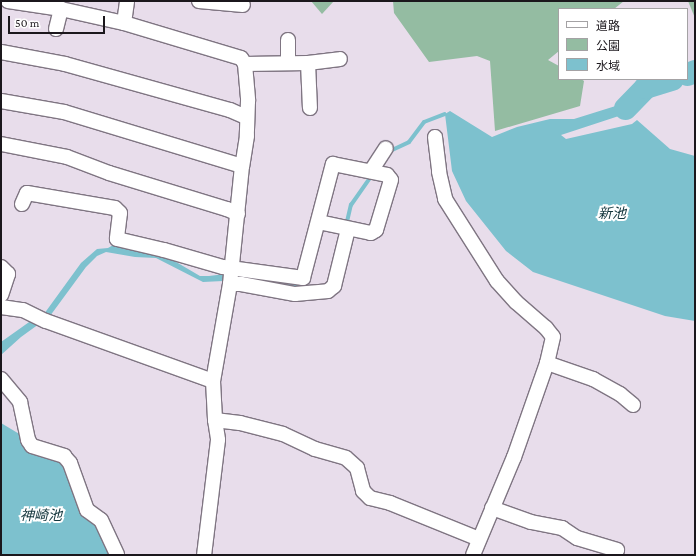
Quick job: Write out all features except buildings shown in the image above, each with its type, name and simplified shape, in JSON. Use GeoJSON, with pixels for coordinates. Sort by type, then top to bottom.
{"type":"FeatureCollection","features":[{"type":"Feature","properties":{"kind":"street"},"geometry":{"type":"LineString","coordinates":[[8,1],[124,23],[241,58],[245,64],[248,101],[246,117],[247,136],[242,166],[231,277],[214,381],[215,420],[218,440],[204,555]]}},
{"type":"Feature","properties":{"kind":"street"},"geometry":{"type":"LineString","coordinates":[[124,23],[127,1]]}},
{"type":"Feature","properties":{"kind":"street"},"geometry":{"type":"LineString","coordinates":[[199,1],[243,4]]}},
{"type":"Feature","properties":{"kind":"street"},"geometry":{"type":"LineString","coordinates":[[56,29],[61,10]]}},
{"type":"Feature","properties":{"kind":"street"},"geometry":{"type":"LineString","coordinates":[[288,40],[288,62]]}},
{"type":"Feature","properties":{"kind":"street"},"geometry":{"type":"LineString","coordinates":[[1,52],[65,64],[230,110],[246,117]]}},
{"type":"Feature","properties":{"kind":"street"},"geometry":{"type":"LineString","coordinates":[[245,64],[308,62],[340,59]]}},
{"type":"Feature","properties":{"kind":"street"},"geometry":{"type":"LineString","coordinates":[[308,62],[310,108]]}},
{"type":"Feature","properties":{"kind":"street"},"geometry":{"type":"LineString","coordinates":[[1,101],[64,112],[242,166]]}},
{"type":"Feature","properties":{"kind":"street"},"geometry":{"type":"LineString","coordinates":[[435,137],[439,172],[445,199],[497,281],[516,302],[546,328],[553,338],[514,457],[473,555]]}},
{"type":"Feature","properties":{"kind":"street"},"geometry":{"type":"LineString","coordinates":[[1,144],[67,157],[109,173],[238,214]]}},
{"type":"Feature","properties":{"kind":"street"},"geometry":{"type":"LineString","coordinates":[[372,171],[386,148]]}},
{"type":"Feature","properties":{"kind":"street"},"geometry":{"type":"LineString","coordinates":[[231,277],[303,278],[319,222],[333,164],[387,175],[391,180],[376,230],[371,233],[319,222]]}},
{"type":"Feature","properties":{"kind":"street"},"geometry":{"type":"LineString","coordinates":[[22,204],[27,193],[115,208],[120,214],[117,239],[164,250],[223,267],[231,277],[241,284],[295,294],[328,291],[334,286],[348,229]]}},
{"type":"Feature","properties":{"kind":"street"},"geometry":{"type":"LineString","coordinates":[[1,267],[8,274],[1,295]]}},
{"type":"Feature","properties":{"kind":"street"},"geometry":{"type":"LineString","coordinates":[[1,307],[23,310],[41,318],[214,381]]}},
{"type":"Feature","properties":{"kind":"street"},"geometry":{"type":"LineString","coordinates":[[546,363],[593,379],[620,394],[634,405]]}},
{"type":"Feature","properties":{"kind":"street"},"geometry":{"type":"LineString","coordinates":[[1,379],[20,402],[28,440],[32,446],[64,456],[70,463],[87,510],[101,520],[117,555]]}},
{"type":"Feature","properties":{"kind":"street"},"geometry":{"type":"LineString","coordinates":[[215,420],[240,423],[283,434],[315,448],[346,458],[357,468],[363,491],[370,498],[390,503],[479,538]]}},
{"type":"Feature","properties":{"kind":"street"},"geometry":{"type":"LineString","coordinates":[[492,508],[531,522],[562,528],[577,538],[617,550]]}},
{"type":"Feature","properties":{"kind":"green space"},"geometry":{"type":"Polygon","coordinates":[[[311,1],[334,1],[322,14],[311,1]]]}},
{"type":"Feature","properties":{"kind":"green space"},"geometry":{"type":"Polygon","coordinates":[[[393,1],[624,1],[615,8],[558,8],[558,52],[548,60],[558,65],[558,80],[584,81],[580,106],[495,131],[490,61],[477,56],[429,62],[394,13],[393,1]]]}},
{"type":"Feature","properties":{"kind":"green space"},"geometry":{"type":"Polygon","coordinates":[[[688,1],[695,1],[695,18],[688,1]]]}},
{"type":"Feature","properties":{"kind":"water","name":"新池"},"geometry":{"type":"Polygon","coordinates":[[[622,104],[628,113],[561,135],[566,139],[632,124],[637,120],[670,149],[695,156],[695,321],[665,316],[533,272],[506,251],[466,201],[452,171],[445,114],[450,111],[492,137],[517,127],[550,119],[574,119],[622,104]]]}},
{"type":"Feature","properties":{"kind":"water"},"geometry":{"type":"Polygon","coordinates":[[[115,244],[143,248],[171,259],[200,276],[225,274],[223,281],[203,282],[156,258],[135,257],[106,252],[97,256],[86,267],[50,316],[21,337],[1,355],[1,342],[32,320],[44,314],[81,263],[97,249],[108,248],[115,244]]]}},
{"type":"Feature","properties":{"kind":"water","name":"神崎池"},"geometry":{"type":"Polygon","coordinates":[[[1,423],[61,459],[98,521],[112,555],[1,555],[1,423]]]}},
{"type":"Feature","properties":{"kind":"waterway"},"geometry":{"type":"LineString","coordinates":[[688,74],[695,71]]}},
{"type":"Feature","properties":{"kind":"waterway"},"geometry":{"type":"LineString","coordinates":[[625,108],[645,87],[669,80]]}},
{"type":"Feature","properties":{"kind":"waterway"},"geometry":{"type":"LineString","coordinates":[[390,151],[409,142],[424,122],[445,114]]}},
{"type":"Feature","properties":{"kind":"waterway"},"geometry":{"type":"LineString","coordinates":[[346,226],[351,205],[373,174]]}},
{"type":"Feature","properties":{"kind":"waterway"},"geometry":{"type":"LineString","coordinates":[[256,280],[309,287]]}}]}
